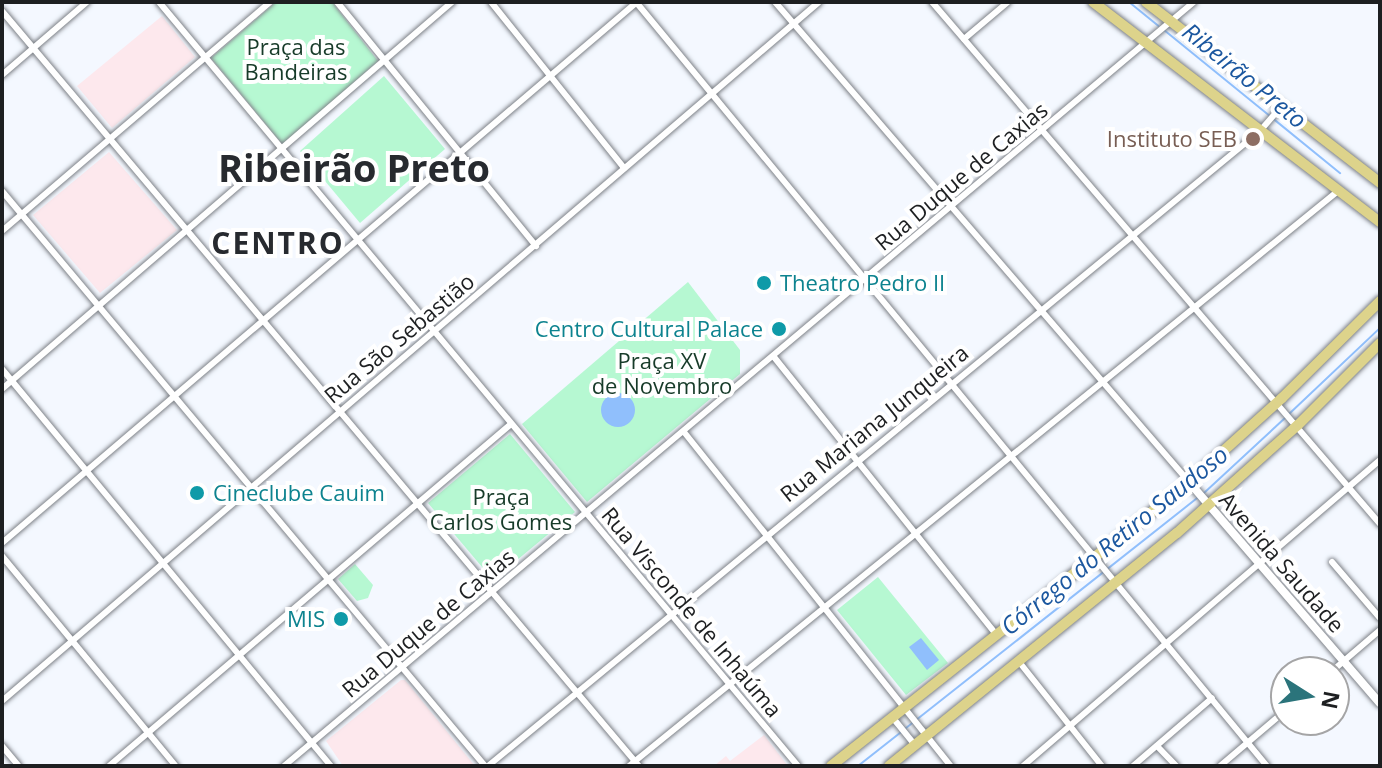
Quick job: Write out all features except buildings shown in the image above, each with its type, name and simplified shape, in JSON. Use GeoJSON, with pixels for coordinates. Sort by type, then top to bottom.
{"type":"FeatureCollection","features":[{"type":"Feature","properties":{"kind":"main road"},"geometry":{"type":"LineString","coordinates":[[1093,2],[1263,128],[1380,222]]}},
{"type":"Feature","properties":{"kind":"main road"},"geometry":{"type":"LineString","coordinates":[[1146,2],[1168,24],[1380,183]]}},
{"type":"Feature","properties":{"kind":"main road"},"geometry":{"type":"LineString","coordinates":[[831,766],[908,712],[996,634],[1099,561],[1191,484],[1280,405],[1380,301]]}},
{"type":"Feature","properties":{"kind":"main road"},"geometry":{"type":"LineString","coordinates":[[889,766],[912,743],[1020,663],[1207,503],[1380,343]]}},
{"type":"Feature","properties":{"kind":"street"},"geometry":{"type":"LineString","coordinates":[[2,75],[87,2]]}},
{"type":"Feature","properties":{"kind":"street","name":"Rua Visconde de Inhaúma"},"geometry":{"type":"LineString","coordinates":[[159,2],[798,766]]}},
{"type":"Feature","properties":{"kind":"street"},"geometry":{"type":"LineString","coordinates":[[2,231],[270,2]]}},
{"type":"Feature","properties":{"kind":"street"},"geometry":{"type":"LineString","coordinates":[[337,2],[536,246]]}},
{"type":"Feature","properties":{"kind":"street"},"geometry":{"type":"LineString","coordinates":[[2,389],[452,2]]}},
{"type":"Feature","properties":{"kind":"street"},"geometry":{"type":"LineString","coordinates":[[491,2],[624,168]]}},
{"type":"Feature","properties":{"kind":"street"},"geometry":{"type":"LineString","coordinates":[[2,543],[637,2],[1267,766]]}},
{"type":"Feature","properties":{"kind":"street"},"geometry":{"type":"LineString","coordinates":[[775,2],[1191,484]]}},
{"type":"Feature","properties":{"kind":"street","name":"Rua São Sebastião"},"geometry":{"type":"LineString","coordinates":[[2,701],[819,2]]}},
{"type":"Feature","properties":{"kind":"street"},"geometry":{"type":"LineString","coordinates":[[932,2],[1380,524]]}},
{"type":"Feature","properties":{"kind":"street"},"geometry":{"type":"LineString","coordinates":[[964,39],[1008,2]]}},
{"type":"Feature","properties":{"kind":"street","name":"Rua Duque de Caxias"},"geometry":{"type":"LineString","coordinates":[[284,766],[1194,2]]}},
{"type":"Feature","properties":{"kind":"street"},"geometry":{"type":"LineString","coordinates":[[2,11],[577,691],[634,764],[1338,191]]}},
{"type":"Feature","properties":{"kind":"street","name":"Rua Mariana Junqueira"},"geometry":{"type":"LineString","coordinates":[[486,766],[1263,128],[1279,109]]}},
{"type":"Feature","properties":{"kind":"street"},"geometry":{"type":"LineString","coordinates":[[2,191],[486,766]]}},
{"type":"Feature","properties":{"kind":"street"},"geometry":{"type":"LineString","coordinates":[[774,357],[996,634]]}},
{"type":"Feature","properties":{"kind":"street"},"geometry":{"type":"LineString","coordinates":[[2,369],[331,766]]}},
{"type":"Feature","properties":{"kind":"street"},"geometry":{"type":"LineString","coordinates":[[109,766],[511,424]]}},
{"type":"Feature","properties":{"kind":"street"},"geometry":{"type":"LineString","coordinates":[[684,432],[951,766]]}},
{"type":"Feature","properties":{"kind":"street"},"geometry":{"type":"LineString","coordinates":[[1023,766],[1380,460]]}},
{"type":"Feature","properties":{"kind":"street","name":"Avenida Saudade"},"geometry":{"type":"LineString","coordinates":[[1191,484],[1340,656]]}},
{"type":"Feature","properties":{"kind":"street"},"geometry":{"type":"LineString","coordinates":[[2,556],[70,642],[176,766]]}},
{"type":"Feature","properties":{"kind":"street"},"geometry":{"type":"LineString","coordinates":[[1332,562],[1380,618]]}},
{"type":"Feature","properties":{"kind":"street"},"geometry":{"type":"LineString","coordinates":[[1350,656],[1380,630]]}},
{"type":"Feature","properties":{"kind":"street"},"geometry":{"type":"LineString","coordinates":[[1020,663],[1102,766]]}},
{"type":"Feature","properties":{"kind":"street","name":"Avenida Saudade"},"geometry":{"type":"LineString","coordinates":[[1350,668],[1380,703]]}},
{"type":"Feature","properties":{"kind":"street"},"geometry":{"type":"LineString","coordinates":[[1133,766],[1212,698]]}},
{"type":"Feature","properties":{"kind":"street"},"geometry":{"type":"LineString","coordinates":[[895,721],[912,743]]}},
{"type":"Feature","properties":{"kind":"street"},"geometry":{"type":"LineString","coordinates":[[1220,766],[1270,724]]}},
{"type":"Feature","properties":{"kind":"street"},"geometry":{"type":"LineString","coordinates":[[2,746],[19,766]]}},
{"type":"Feature","properties":{"kind":"street"},"geometry":{"type":"LineString","coordinates":[[1157,746],[1176,766]]}},
{"type":"Feature","properties":{"kind":"shaded area"},"geometry":{"type":"Polygon","coordinates":[[[162,16],[195,57],[112,128],[77,86],[162,16]]]}},
{"type":"Feature","properties":{"kind":"shaded area"},"geometry":{"type":"Polygon","coordinates":[[[109,152],[177,230],[100,293],[33,215],[109,152]]]}},
{"type":"Feature","properties":{"kind":"shaded area"},"geometry":{"type":"Polygon","coordinates":[[[401,680],[405,680],[475,766],[343,766],[326,741],[401,680]]]}},
{"type":"Feature","properties":{"kind":"shaded area"},"geometry":{"type":"Polygon","coordinates":[[[764,735],[788,766],[714,766],[726,756],[730,761],[764,735]]]}},
{"type":"Feature","properties":{"kind":"green space","name":"Praça das Bandeiras"},"geometry":{"type":"Polygon","coordinates":[[[276,2],[332,2],[378,61],[283,145],[211,58],[276,2]]]}},
{"type":"Feature","properties":{"kind":"green space","name":"Praça das Bandeiras"},"geometry":{"type":"Polygon","coordinates":[[[384,76],[445,149],[360,223],[300,151],[384,76]]]}},
{"type":"Feature","properties":{"kind":"green space","name":"Praça XV de Novembro"},"geometry":{"type":"Polygon","coordinates":[[[688,282],[740,350],[740,374],[587,502],[522,424],[688,282]]]}},
{"type":"Feature","properties":{"kind":"green space","name":"Praça Carlos Gomes"},"geometry":{"type":"Polygon","coordinates":[[[510,434],[575,512],[493,580],[428,503],[510,434]]]}},
{"type":"Feature","properties":{"kind":"green space"},"geometry":{"type":"Polygon","coordinates":[[[355,564],[373,585],[368,598],[357,601],[338,579],[355,564]]]}},
{"type":"Feature","properties":{"kind":"green space"},"geometry":{"type":"Polygon","coordinates":[[[878,577],[948,663],[906,695],[837,610],[878,577]]]}},
{"type":"Feature","properties":{"kind":"water"},"geometry":{"type":"Polygon","coordinates":[[[618,393],[630,398],[635,410],[630,422],[618,427],[606,422],[601,410],[606,398],[618,393]]]}},
{"type":"Feature","properties":{"kind":"water"},"geometry":{"type":"Polygon","coordinates":[[[921,638],[939,660],[927,670],[909,647],[921,638]]]}},
{"type":"Feature","properties":{"kind":"waterway","name":"Ribeirão Preto"},"geometry":{"type":"LineString","coordinates":[[1129,2],[1159,26]]}},
{"type":"Feature","properties":{"kind":"waterway","name":"Ribeirão Preto"},"geometry":{"type":"LineString","coordinates":[[1164,30],[1340,173]]}},
{"type":"Feature","properties":{"kind":"waterway","name":"Córrego do Retiro Saudoso"},"geometry":{"type":"LineString","coordinates":[[1289,414],[1380,328]]}},
{"type":"Feature","properties":{"kind":"waterway","name":"Córrego do Retiro Saudoso"},"geometry":{"type":"LineString","coordinates":[[1204,493],[1285,418]]}},
{"type":"Feature","properties":{"kind":"waterway","name":"Córrego do Retiro Saudoso"},"geometry":{"type":"LineString","coordinates":[[906,728],[1199,497]]}},
{"type":"Feature","properties":{"kind":"waterway","name":"Córrego do Retiro Saudoso"},"geometry":{"type":"LineString","coordinates":[[858,766],[901,732]]}},
{"type":"Feature","properties":{"kind":"place","name":"Instituto SEB"},"geometry":{"type":"Point","coordinates":[1253,139]}},
{"type":"Feature","properties":{"kind":"place","name":"Theatro Pedro II"},"geometry":{"type":"Point","coordinates":[764,283]}},
{"type":"Feature","properties":{"kind":"place","name":"Centro Cultural Palace"},"geometry":{"type":"Point","coordinates":[779,329]}},
{"type":"Feature","properties":{"kind":"place","name":"Cineclube Cauim"},"geometry":{"type":"Point","coordinates":[197,493]}},
{"type":"Feature","properties":{"kind":"place","name":"MIS"},"geometry":{"type":"Point","coordinates":[341,619]}},
{"type":"Feature","properties":{"kind":"district","name":"Ribeirão Preto"},"geometry":{"type":"Point","coordinates":[354,168]}},
{"type":"Feature","properties":{"kind":"district","name":"CENTRO"},"geometry":{"type":"Point","coordinates":[278,243]}}]}
